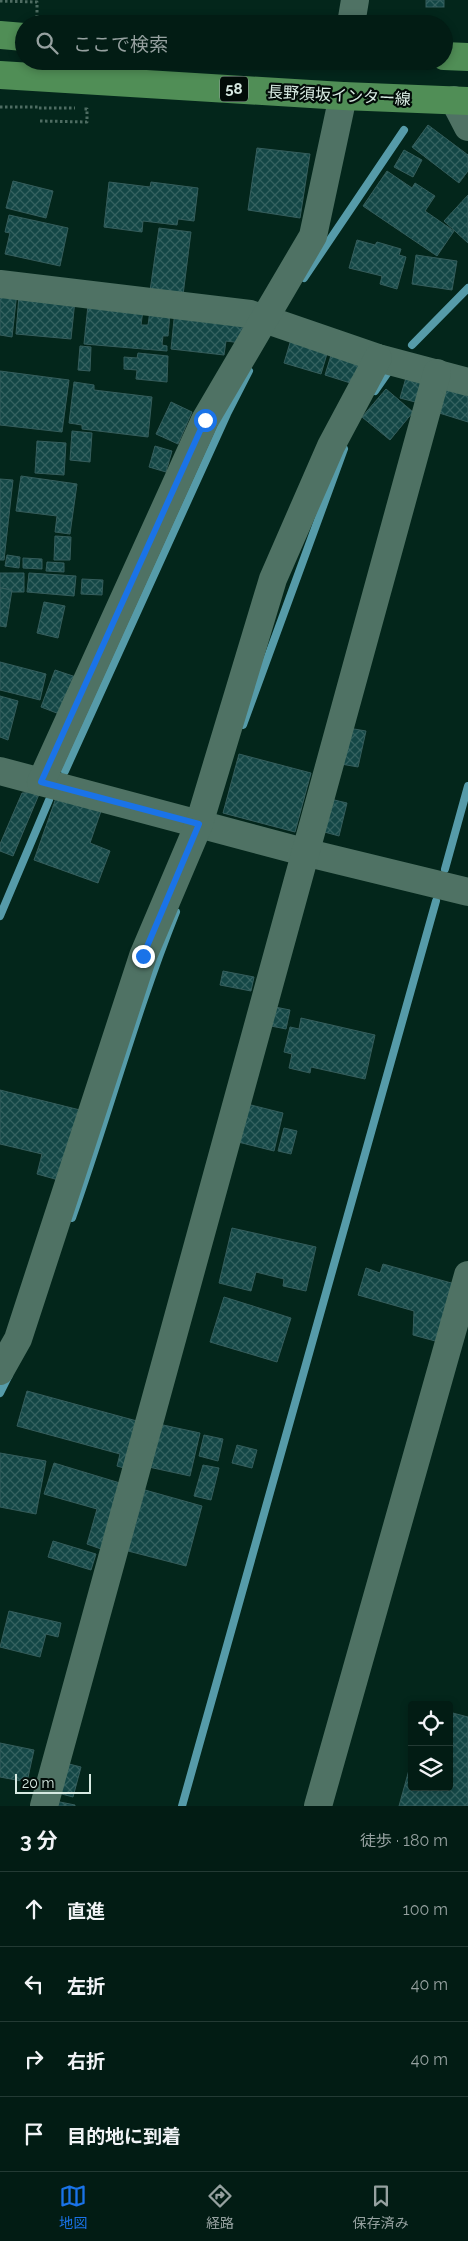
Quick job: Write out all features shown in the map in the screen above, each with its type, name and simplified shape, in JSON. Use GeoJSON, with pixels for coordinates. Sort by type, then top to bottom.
{"type":"FeatureCollection","features":[{"type":"Feature","properties":{"kind":"main road"},"geometry":{"type":"LineString","coordinates":[[0,36],[15,37]]}},
{"type":"Feature","properties":{"kind":"main road"},"geometry":{"type":"LineString","coordinates":[[453,56],[468,57]]}},
{"type":"Feature","properties":{"kind":"main road","name":"長野須坂インター線"},"geometry":{"type":"LineString","coordinates":[[0,75],[343,96],[461,100]]}},
{"type":"Feature","properties":{"kind":"street"},"geometry":{"type":"LineString","coordinates":[[352,15],[355,0]]}},
{"type":"Feature","properties":{"kind":"street"},"geometry":{"type":"LineString","coordinates":[[41,782],[205,420],[313,236],[343,96]]}},
{"type":"Feature","properties":{"kind":"street"},"geometry":{"type":"LineString","coordinates":[[461,100],[468,127]]}},
{"type":"Feature","properties":{"kind":"street"},"geometry":{"type":"LineString","coordinates":[[0,284],[250,314],[378,358],[468,382]]}},
{"type":"Feature","properties":{"kind":"street"},"geometry":{"type":"LineString","coordinates":[[0,1371],[18,1339],[143,956],[199,824],[274,579],[331,446],[378,358]]}},
{"type":"Feature","properties":{"kind":"street"},"geometry":{"type":"LineString","coordinates":[[44,1806],[304,852],[437,373]]}},
{"type":"Feature","properties":{"kind":"street"},"geometry":{"type":"LineString","coordinates":[[0,771],[304,852],[467,888]]}},
{"type":"Feature","properties":{"kind":"street"},"geometry":{"type":"LineString","coordinates":[[318,1806],[468,1275]]}},
{"type":"Feature","properties":{"kind":"path"},"geometry":{"type":"LineString","coordinates":[[0,0],[36,1],[37,15]]}},
{"type":"Feature","properties":{"kind":"path"},"geometry":{"type":"LineString","coordinates":[[38,108],[87,109],[86,122],[40,121]]}},
{"type":"Feature","properties":{"kind":"building"},"geometry":{"type":"Polygon","coordinates":[[[426,0],[444,0],[444,7],[426,7],[426,0]]]}},
{"type":"Feature","properties":{"kind":"building"},"geometry":{"type":"Polygon","coordinates":[[[428,125],[468,155],[468,171],[459,183],[412,147],[428,125]]]}},
{"type":"Feature","properties":{"kind":"building"},"geometry":{"type":"Polygon","coordinates":[[[257,148],[310,154],[300,218],[248,210],[257,148]]]}},
{"type":"Feature","properties":{"kind":"building"},"geometry":{"type":"Polygon","coordinates":[[[404,150],[422,160],[413,177],[394,167],[404,150]]]}},
{"type":"Feature","properties":{"kind":"building"},"geometry":{"type":"Polygon","coordinates":[[[387,171],[412,188],[415,183],[435,196],[425,211],[454,231],[437,256],[363,206],[387,171]]]}},
{"type":"Feature","properties":{"kind":"building"},"geometry":{"type":"Polygon","coordinates":[[[13,181],[53,191],[46,218],[6,208],[13,181]]]}},
{"type":"Feature","properties":{"kind":"building"},"geometry":{"type":"Polygon","coordinates":[[[109,182],[150,187],[151,182],[198,188],[194,221],[178,219],[177,225],[143,221],[142,232],[104,227],[109,182]]]}},
{"type":"Feature","properties":{"kind":"building"},"geometry":{"type":"Polygon","coordinates":[[[468,195],[468,243],[444,221],[468,195]]]}},
{"type":"Feature","properties":{"kind":"building"},"geometry":{"type":"Polygon","coordinates":[[[9,215],[68,228],[60,266],[5,254],[10,233],[5,232],[9,215]]]}},
{"type":"Feature","properties":{"kind":"building"},"geometry":{"type":"Polygon","coordinates":[[[159,228],[191,232],[183,295],[150,291],[159,228]]]}},
{"type":"Feature","properties":{"kind":"building"},"geometry":{"type":"Polygon","coordinates":[[[357,240],[375,245],[377,242],[401,249],[399,255],[406,257],[397,289],[380,284],[382,276],[349,268],[357,240]]]}},
{"type":"Feature","properties":{"kind":"building"},"geometry":{"type":"Polygon","coordinates":[[[416,255],[457,261],[452,290],[412,284],[416,255]]]}},
{"type":"Feature","properties":{"kind":"building"},"geometry":{"type":"Polygon","coordinates":[[[0,291],[17,292],[12,337],[0,335],[0,291]]]}},
{"type":"Feature","properties":{"kind":"building"},"geometry":{"type":"Polygon","coordinates":[[[19,295],[75,300],[71,339],[16,334],[19,295]]]}},
{"type":"Feature","properties":{"kind":"building"},"geometry":{"type":"Polygon","coordinates":[[[88,305],[143,310],[141,325],[148,325],[150,311],[170,313],[168,336],[163,336],[162,345],[167,346],[167,351],[84,344],[88,305]]]}},
{"type":"Feature","properties":{"kind":"building"},"geometry":{"type":"Polygon","coordinates":[[[175,310],[244,317],[241,343],[226,341],[224,355],[171,349],[175,310]]]}},
{"type":"Feature","properties":{"kind":"building"},"geometry":{"type":"Polygon","coordinates":[[[292,336],[329,347],[321,374],[284,363],[292,336]]]}},
{"type":"Feature","properties":{"kind":"building"},"geometry":{"type":"Polygon","coordinates":[[[80,346],[91,347],[90,371],[78,370],[80,346]]]}},
{"type":"Feature","properties":{"kind":"building"},"geometry":{"type":"Polygon","coordinates":[[[332,352],[367,362],[360,386],[325,375],[332,352]]]}},
{"type":"Feature","properties":{"kind":"building"},"geometry":{"type":"Polygon","coordinates":[[[138,353],[168,356],[167,382],[136,379],[137,370],[124,369],[124,357],[137,358],[138,353]]]}},
{"type":"Feature","properties":{"kind":"building"},"geometry":{"type":"Polygon","coordinates":[[[0,371],[69,380],[62,432],[0,425],[0,371]]]}},
{"type":"Feature","properties":{"kind":"building"},"geometry":{"type":"Polygon","coordinates":[[[408,371],[427,376],[419,403],[400,398],[408,371]]]}},
{"type":"Feature","properties":{"kind":"building"},"geometry":{"type":"Polygon","coordinates":[[[74,382],[94,385],[94,390],[152,397],[148,437],[82,429],[82,425],[69,423],[74,382]]]}},
{"type":"Feature","properties":{"kind":"building"},"geometry":{"type":"Polygon","coordinates":[[[443,386],[468,394],[468,422],[436,412],[443,386]]]}},
{"type":"Feature","properties":{"kind":"building"},"geometry":{"type":"Polygon","coordinates":[[[386,389],[413,412],[390,440],[362,417],[386,389]]]}},
{"type":"Feature","properties":{"kind":"building"},"geometry":{"type":"Polygon","coordinates":[[[171,402],[192,412],[178,444],[156,434],[171,402]]]}},
{"type":"Feature","properties":{"kind":"building"},"geometry":{"type":"Polygon","coordinates":[[[72,431],[92,433],[90,462],[70,460],[72,431]]]}},
{"type":"Feature","properties":{"kind":"building"},"geometry":{"type":"Polygon","coordinates":[[[37,441],[66,443],[64,475],[35,473],[37,441]]]}},
{"type":"Feature","properties":{"kind":"building"},"geometry":{"type":"Polygon","coordinates":[[[155,446],[172,451],[166,472],[149,467],[155,446]]]}},
{"type":"Feature","properties":{"kind":"building"},"geometry":{"type":"Polygon","coordinates":[[[21,476],[77,484],[70,534],[55,532],[57,516],[16,511],[21,476]]]}},
{"type":"Feature","properties":{"kind":"building"},"geometry":{"type":"Polygon","coordinates":[[[0,479],[13,480],[4,560],[0,560],[0,479]]]}},
{"type":"Feature","properties":{"kind":"building"},"geometry":{"type":"Polygon","coordinates":[[[55,536],[71,537],[70,560],[54,560],[55,536]]]}},
{"type":"Feature","properties":{"kind":"building"},"geometry":{"type":"Polygon","coordinates":[[[7,555],[20,557],[19,568],[5,566],[7,555]]]}},
{"type":"Feature","properties":{"kind":"building"},"geometry":{"type":"Polygon","coordinates":[[[23,558],[42,559],[42,569],[23,568],[23,558]]]}},
{"type":"Feature","properties":{"kind":"building"},"geometry":{"type":"Polygon","coordinates":[[[47,562],[64,563],[64,572],[46,571],[47,562]]]}},
{"type":"Feature","properties":{"kind":"building"},"geometry":{"type":"Polygon","coordinates":[[[0,573],[24,573],[24,592],[11,592],[12,590],[0,588],[0,573]]]}},
{"type":"Feature","properties":{"kind":"building"},"geometry":{"type":"Polygon","coordinates":[[[29,573],[76,576],[74,596],[27,592],[29,573]]]}},
{"type":"Feature","properties":{"kind":"building"},"geometry":{"type":"Polygon","coordinates":[[[82,579],[103,580],[102,595],[81,594],[82,579]]]}},
{"type":"Feature","properties":{"kind":"building"},"geometry":{"type":"Polygon","coordinates":[[[0,588],[12,590],[6,627],[0,626],[0,588]]]}},
{"type":"Feature","properties":{"kind":"building"},"geometry":{"type":"Polygon","coordinates":[[[44,602],[65,606],[58,638],[37,633],[44,602]]]}},
{"type":"Feature","properties":{"kind":"building"},"geometry":{"type":"Polygon","coordinates":[[[0,662],[46,674],[40,700],[0,690],[0,662]]]}},
{"type":"Feature","properties":{"kind":"building"},"geometry":{"type":"Polygon","coordinates":[[[55,670],[76,677],[62,715],[41,707],[55,670]]]}},
{"type":"Feature","properties":{"kind":"building"},"geometry":{"type":"Polygon","coordinates":[[[0,696],[18,701],[8,740],[0,737],[0,696]]]}},
{"type":"Feature","properties":{"kind":"building"},"geometry":{"type":"Polygon","coordinates":[[[348,728],[366,731],[358,767],[341,764],[348,728]]]}},
{"type":"Feature","properties":{"kind":"building"},"geometry":{"type":"Polygon","coordinates":[[[239,754],[311,773],[295,832],[223,813],[239,754]]]}},
{"type":"Feature","properties":{"kind":"building"},"geometry":{"type":"Polygon","coordinates":[[[40,792],[13,856],[0,851],[0,844],[22,793],[40,792]]]}},
{"type":"Feature","properties":{"kind":"building"},"geometry":{"type":"Polygon","coordinates":[[[57,795],[101,811],[90,843],[110,851],[98,883],[34,860],[57,795]]]}},
{"type":"Feature","properties":{"kind":"building"},"geometry":{"type":"Polygon","coordinates":[[[326,798],[347,803],[339,836],[317,830],[326,798]]]}},
{"type":"Feature","properties":{"kind":"building"},"geometry":{"type":"Polygon","coordinates":[[[223,971],[254,977],[251,991],[220,985],[223,971]]]}},
{"type":"Feature","properties":{"kind":"building"},"geometry":{"type":"Polygon","coordinates":[[[270,1006],[290,1010],[286,1029],[266,1025],[270,1006]]]}},
{"type":"Feature","properties":{"kind":"building"},"geometry":{"type":"Polygon","coordinates":[[[301,1018],[375,1035],[365,1079],[311,1067],[310,1073],[289,1068],[292,1054],[284,1052],[290,1027],[299,1029],[301,1018]]]}},
{"type":"Feature","properties":{"kind":"building"},"geometry":{"type":"Polygon","coordinates":[[[0,1090],[80,1110],[62,1181],[37,1174],[42,1154],[0,1144],[0,1090]]]}},
{"type":"Feature","properties":{"kind":"building"},"geometry":{"type":"Polygon","coordinates":[[[239,1102],[283,1113],[274,1151],[230,1140],[239,1102]]]}},
{"type":"Feature","properties":{"kind":"building"},"geometry":{"type":"Polygon","coordinates":[[[284,1128],[297,1131],[291,1154],[278,1151],[284,1128]]]}},
{"type":"Feature","properties":{"kind":"building"},"geometry":{"type":"Polygon","coordinates":[[[232,1228],[316,1247],[306,1291],[283,1286],[284,1279],[256,1272],[251,1291],[219,1283],[232,1228]]]}},
{"type":"Feature","properties":{"kind":"building"},"geometry":{"type":"Polygon","coordinates":[[[383,1264],[455,1284],[439,1342],[413,1335],[414,1311],[358,1295],[366,1268],[380,1273],[383,1264]]]}},
{"type":"Feature","properties":{"kind":"building"},"geometry":{"type":"Polygon","coordinates":[[[224,1297],[291,1318],[277,1362],[210,1342],[224,1297]]]}},
{"type":"Feature","properties":{"kind":"building"},"geometry":{"type":"Polygon","coordinates":[[[27,1391],[137,1421],[124,1468],[117,1466],[120,1454],[17,1426],[27,1391]]]}},
{"type":"Feature","properties":{"kind":"building"},"geometry":{"type":"Polygon","coordinates":[[[154,1423],[200,1433],[190,1476],[144,1466],[154,1423]]]}},
{"type":"Feature","properties":{"kind":"building"},"geometry":{"type":"Polygon","coordinates":[[[204,1435],[223,1439],[218,1461],[199,1456],[204,1435]]]}},
{"type":"Feature","properties":{"kind":"building"},"geometry":{"type":"Polygon","coordinates":[[[237,1445],[257,1450],[252,1468],[232,1463],[237,1445]]]}},
{"type":"Feature","properties":{"kind":"building"},"geometry":{"type":"Polygon","coordinates":[[[0,1453],[46,1461],[36,1514],[0,1507],[0,1453]]]}},
{"type":"Feature","properties":{"kind":"building"},"geometry":{"type":"Polygon","coordinates":[[[54,1463],[120,1483],[101,1549],[87,1544],[97,1509],[44,1494],[54,1463]]]}},
{"type":"Feature","properties":{"kind":"building"},"geometry":{"type":"Polygon","coordinates":[[[203,1465],[219,1468],[211,1500],[194,1496],[203,1465]]]}},
{"type":"Feature","properties":{"kind":"building"},"geometry":{"type":"Polygon","coordinates":[[[145,1490],[202,1506],[186,1566],[128,1551],[145,1490]]]}},
{"type":"Feature","properties":{"kind":"building"},"geometry":{"type":"Polygon","coordinates":[[[53,1541],[96,1554],[91,1570],[48,1557],[53,1541]]]}},
{"type":"Feature","properties":{"kind":"building"},"geometry":{"type":"Polygon","coordinates":[[[9,1611],[61,1623],[58,1637],[46,1634],[40,1657],[0,1647],[9,1611]]]}},
{"type":"Feature","properties":{"kind":"building"},"geometry":{"type":"Polygon","coordinates":[[[453,1713],[468,1717],[468,1806],[399,1806],[408,1773],[408,1791],[453,1791],[453,1713]]]}},
{"type":"Feature","properties":{"kind":"building"},"geometry":{"type":"Polygon","coordinates":[[[0,1743],[34,1750],[27,1782],[0,1777],[0,1743]]]}},
{"type":"Feature","properties":{"kind":"building"},"geometry":{"type":"Polygon","coordinates":[[[61,1762],[81,1767],[73,1797],[54,1792],[61,1762]]]}},
{"type":"Feature","properties":{"kind":"building"},"geometry":{"type":"Polygon","coordinates":[[[50,1800],[75,1805],[75,1806],[49,1806],[50,1800]]]}},
{"type":"Feature","properties":{"kind":"waterway"},"geometry":{"type":"LineString","coordinates":[[304,278],[404,130]]}},
{"type":"Feature","properties":{"kind":"waterway"},"geometry":{"type":"LineString","coordinates":[[412,345],[468,288]]}},
{"type":"Feature","properties":{"kind":"waterway"},"geometry":{"type":"LineString","coordinates":[[375,391],[391,368]]}},
{"type":"Feature","properties":{"kind":"waterway"},"geometry":{"type":"LineString","coordinates":[[65,771],[227,414],[249,371]]}},
{"type":"Feature","properties":{"kind":"waterway"},"geometry":{"type":"LineString","coordinates":[[243,725],[344,449]]}},
{"type":"Feature","properties":{"kind":"waterway"},"geometry":{"type":"LineString","coordinates":[[445,869],[468,786]]}},
{"type":"Feature","properties":{"kind":"waterway"},"geometry":{"type":"LineString","coordinates":[[0,916],[49,800]]}},
{"type":"Feature","properties":{"kind":"waterway"},"geometry":{"type":"LineString","coordinates":[[182,1806],[436,901]]}},
{"type":"Feature","properties":{"kind":"waterway"},"geometry":{"type":"LineString","coordinates":[[72,1218],[135,1026],[176,912]]}},
{"type":"Feature","properties":{"kind":"waterway"},"geometry":{"type":"LineString","coordinates":[[0,1393],[9,1375]]}},
{"type":"Feature","properties":{"kind":"route"},"geometry":{"type":"LineString","coordinates":[[143,956],[199,824],[41,782],[205,420]]}}]}
